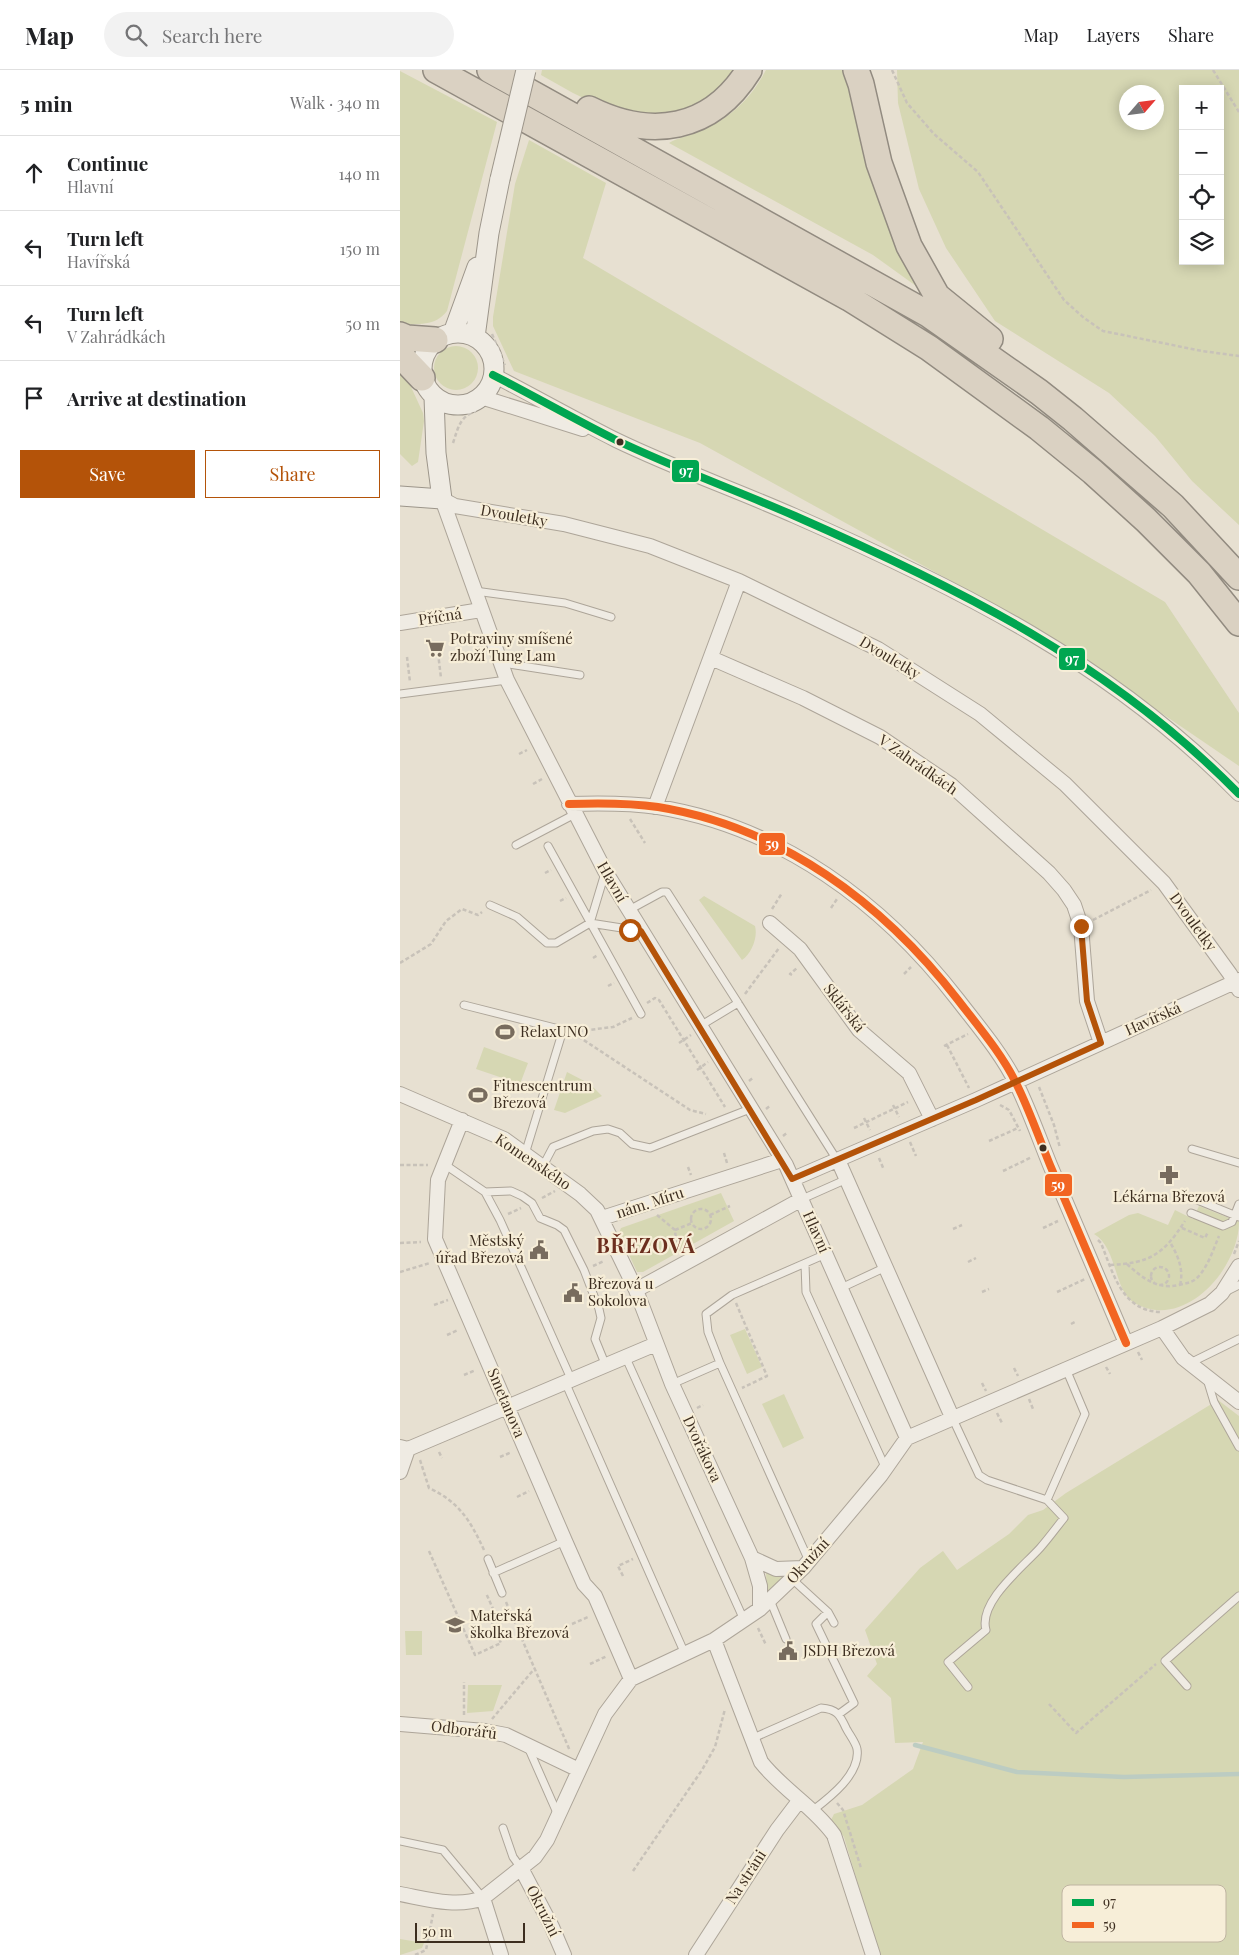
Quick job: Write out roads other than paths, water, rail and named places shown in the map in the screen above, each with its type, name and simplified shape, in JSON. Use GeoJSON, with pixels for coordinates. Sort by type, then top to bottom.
{"type":"FeatureCollection","features":[{"type":"Feature","properties":{"kind":"highway"},"geometry":{"type":"LineString","coordinates":[[415,70],[809,291],[885,336],[974,396],[1000,402]]}},
{"type":"Feature","properties":{"kind":"highway"},"geometry":{"type":"LineString","coordinates":[[436,70],[849,298],[929,348],[1000,402],[1039,428],[1146,520],[1199,573],[1239,623]]}},
{"type":"Feature","properties":{"kind":"highway"},"geometry":{"type":"LineString","coordinates":[[494,72],[518,74],[605,117],[630,125],[655,126],[681,124],[702,116],[724,102],[739,86],[749,70]]}},
{"type":"Feature","properties":{"kind":"highway"},"geometry":{"type":"LineString","coordinates":[[856,70],[862,84],[879,163],[909,246],[937,296],[1044,382],[1073,419]]}},
{"type":"Feature","properties":{"kind":"highway"},"geometry":{"type":"LineString","coordinates":[[494,72],[928,314],[1039,392],[1073,419],[1173,506],[1239,577]]}},
{"type":"Feature","properties":{"kind":"highway"},"geometry":{"type":"LineString","coordinates":[[400,335],[407,338],[444,336]]}},
{"type":"Feature","properties":{"kind":"highway"},"geometry":{"type":"LineString","coordinates":[[400,355],[428,388]]}},
{"type":"Feature","properties":{"kind":"street"},"geometry":{"type":"LineString","coordinates":[[526,70],[489,233],[482,342],[501,374],[617,440],[812,524],[996,611],[1080,663],[1147,712],[1217,772],[1239,794]]}},
{"type":"Feature","properties":{"kind":"street"},"geometry":{"type":"LineString","coordinates":[[443,452],[423,357],[444,336],[489,233]]}},
{"type":"Feature","properties":{"kind":"street"},"geometry":{"type":"LineString","coordinates":[[444,336],[483,335]]}},
{"type":"Feature","properties":{"kind":"street"},"geometry":{"type":"LineString","coordinates":[[481,403],[490,387],[501,374]]}},
{"type":"Feature","properties":{"kind":"street"},"geometry":{"type":"LineString","coordinates":[[428,388],[455,405],[481,403],[617,440]]}},
{"type":"Feature","properties":{"kind":"street"},"geometry":{"type":"LineString","coordinates":[[400,496],[442,499],[443,452],[455,405]]}},
{"type":"Feature","properties":{"kind":"street","name":"Dvouletky"},"geometry":{"type":"LineString","coordinates":[[442,499],[455,506],[564,524],[650,546],[739,581],[878,649],[980,714],[1065,784],[1164,883],[1238,984]]}},
{"type":"Feature","properties":{"kind":"street","name":"Hlavní"},"geometry":{"type":"LineString","coordinates":[[442,499],[507,680],[605,871],[697,1029],[782,1160],[802,1199],[907,1438]]}},
{"type":"Feature","properties":{"kind":"street"},"geometry":{"type":"LineString","coordinates":[[655,807],[739,581]]}},
{"type":"Feature","properties":{"kind":"street","name":"Příčná"},"geometry":{"type":"LineString","coordinates":[[400,623],[481,610]]}},
{"type":"Feature","properties":{"kind":"street","name":"V Zahrádkách"},"geometry":{"type":"LineString","coordinates":[[711,658],[802,698],[880,737],[951,785],[1049,873],[1074,905],[1081,926],[1087,1001],[1101,1043]]}},
{"type":"Feature","properties":{"kind":"street"},"geometry":{"type":"LineString","coordinates":[[572,809],[655,807],[694,814],[731,825],[808,861],[848,890],[902,936],[937,974],[980,1028],[1016,1081],[1126,1343]]}},
{"type":"Feature","properties":{"kind":"street","name":"Sklářská"},"geometry":{"type":"LineString","coordinates":[[770,923],[800,949],[858,1030],[909,1073],[932,1119]]}},
{"type":"Feature","properties":{"kind":"street","name":"Havířská"},"geometry":{"type":"LineString","coordinates":[[792,1179],[1238,984]]}},
{"type":"Feature","properties":{"kind":"street","name":"Komenského"},"geometry":{"type":"LineString","coordinates":[[400,1094],[504,1139],[580,1194],[598,1210],[602,1218]]}},
{"type":"Feature","properties":{"kind":"street","name":"Smetanova"},"geometry":{"type":"LineString","coordinates":[[462,1120],[439,1165],[435,1239],[584,1584],[595,1596],[631,1679]]}},
{"type":"Feature","properties":{"kind":"street","name":"nám. Míru"},"geometry":{"type":"LineString","coordinates":[[636,1290],[602,1218],[782,1160]]}},
{"type":"Feature","properties":{"kind":"street"},"geometry":{"type":"LineString","coordinates":[[838,1160],[952,1417]]}},
{"type":"Feature","properties":{"kind":"street"},"geometry":{"type":"LineString","coordinates":[[636,1290],[802,1199]]}},
{"type":"Feature","properties":{"kind":"street"},"geometry":{"type":"LineString","coordinates":[[907,1438],[1162,1328],[1210,1304],[1222,1293],[1235,1262]]}},
{"type":"Feature","properties":{"kind":"street","name":"Dvořákova"},"geometry":{"type":"LineString","coordinates":[[636,1290],[672,1384],[752,1558],[765,1605]]}},
{"type":"Feature","properties":{"kind":"street"},"geometry":{"type":"LineString","coordinates":[[1162,1328],[1184,1358],[1239,1402]]}},
{"type":"Feature","properties":{"kind":"street"},"geometry":{"type":"LineString","coordinates":[[400,1472],[408,1450],[656,1344]]}},
{"type":"Feature","properties":{"kind":"street","name":"Okružní"},"geometry":{"type":"LineString","coordinates":[[400,1894],[436,1901],[468,1903],[483,1898],[535,1857],[547,1840],[605,1714],[631,1679],[749,1622],[806,1564],[886,1469],[907,1438]]}},
{"type":"Feature","properties":{"kind":"street"},"geometry":{"type":"LineString","coordinates":[[752,1558],[776,1569],[806,1564]]}},
{"type":"Feature","properties":{"kind":"street"},"geometry":{"type":"LineString","coordinates":[[714,1640],[730,1686],[761,1762],[772,1776],[826,1824],[840,1848],[873,1955]]}},
{"type":"Feature","properties":{"kind":"street","name":"Odborářů"},"geometry":{"type":"LineString","coordinates":[[400,1724],[485,1731],[506,1735],[580,1770]]}},
{"type":"Feature","properties":{"kind":"street","name":"Na stráni"},"geometry":{"type":"LineString","coordinates":[[696,1955],[777,1830],[799,1801]]}},
{"type":"Feature","properties":{"kind":"street","name":"Okružní"},"geometry":{"type":"LineString","coordinates":[[521,1868],[552,1927],[564,1955]]}},
{"type":"Feature","properties":{"kind":"street"},"geometry":{"type":"LineString","coordinates":[[483,1898],[501,1955]]}},
{"type":"Feature","properties":{"kind":"lane"},"geometry":{"type":"LineString","coordinates":[[474,591],[565,603],[611,617]]}},
{"type":"Feature","properties":{"kind":"lane"},"geometry":{"type":"LineString","coordinates":[[501,666],[509,664],[580,675]]}},
{"type":"Feature","properties":{"kind":"lane"},"geometry":{"type":"LineString","coordinates":[[400,694],[507,680]]}},
{"type":"Feature","properties":{"kind":"lane"},"geometry":{"type":"LineString","coordinates":[[516,845],[572,809]]}},
{"type":"Feature","properties":{"kind":"lane"},"geometry":{"type":"LineString","coordinates":[[548,846],[640,1011]]}},
{"type":"Feature","properties":{"kind":"lane"},"geometry":{"type":"LineString","coordinates":[[590,923],[605,871]]}},
{"type":"Feature","properties":{"kind":"lane"},"geometry":{"type":"LineString","coordinates":[[628,910],[662,892],[667,892],[838,1160]]}},
{"type":"Feature","properties":{"kind":"lane"},"geometry":{"type":"LineString","coordinates":[[490,905],[517,917],[547,943],[556,943],[590,923],[641,931]]}},
{"type":"Feature","properties":{"kind":"lane"},"geometry":{"type":"LineString","coordinates":[[697,1029],[738,1003]]}},
{"type":"Feature","properties":{"kind":"lane"},"geometry":{"type":"LineString","coordinates":[[464,1005],[563,1030],[525,1154]]}},
{"type":"Feature","properties":{"kind":"lane"},"geometry":{"type":"LineString","coordinates":[[543,1166],[553,1147],[593,1131],[608,1129],[620,1133],[632,1144],[650,1148],[750,1109]]}},
{"type":"Feature","properties":{"kind":"lane"},"geometry":{"type":"LineString","coordinates":[[1192,1149],[1239,1163]]}},
{"type":"Feature","properties":{"kind":"lane"},"geometry":{"type":"LineString","coordinates":[[439,1165],[485,1192],[500,1220],[685,1654]]}},
{"type":"Feature","properties":{"kind":"lane"},"geometry":{"type":"LineString","coordinates":[[802,1199],[847,1179]]}},
{"type":"Feature","properties":{"kind":"lane"},"geometry":{"type":"LineString","coordinates":[[485,1192],[511,1191],[532,1203],[540,1218],[564,1230],[584,1270],[599,1309],[600,1318],[595,1339],[606,1366]]}},
{"type":"Feature","properties":{"kind":"lane"},"geometry":{"type":"LineString","coordinates":[[1190,1196],[1237,1216]]}},
{"type":"Feature","properties":{"kind":"lane"},"geometry":{"type":"LineString","coordinates":[[1191,1213],[1223,1226],[1232,1222],[1237,1216],[1239,1204]]}},
{"type":"Feature","properties":{"kind":"lane"},"geometry":{"type":"LineString","coordinates":[[806,1564],[720,1363],[708,1332],[706,1314],[732,1295],[826,1254]]}},
{"type":"Feature","properties":{"kind":"lane"},"geometry":{"type":"LineString","coordinates":[[805,1264],[806,1292],[886,1469]]}},
{"type":"Feature","properties":{"kind":"lane"},"geometry":{"type":"LineString","coordinates":[[841,1288],[886,1267]]}},
{"type":"Feature","properties":{"kind":"lane"},"geometry":{"type":"LineString","coordinates":[[1222,1293],[1239,1285]]}},
{"type":"Feature","properties":{"kind":"lane"},"geometry":{"type":"LineString","coordinates":[[1190,1363],[1239,1339]]}},
{"type":"Feature","properties":{"kind":"lane"},"geometry":{"type":"LineString","coordinates":[[626,1358],[749,1622]]}},
{"type":"Feature","properties":{"kind":"lane"},"geometry":{"type":"LineString","coordinates":[[672,1384],[720,1363]]}},
{"type":"Feature","properties":{"kind":"lane"},"geometry":{"type":"LineString","coordinates":[[1047,1500],[1084,1414],[1066,1369]]}},
{"type":"Feature","properties":{"kind":"lane"},"geometry":{"type":"LineString","coordinates":[[1206,1376],[1214,1402],[1239,1447]]}},
{"type":"Feature","properties":{"kind":"lane"},"geometry":{"type":"LineString","coordinates":[[952,1417],[979,1475],[987,1480],[1047,1500],[1064,1518],[998,1592],[986,1614],[986,1630],[948,1662],[968,1687]]}},
{"type":"Feature","properties":{"kind":"lane"},"geometry":{"type":"LineString","coordinates":[[493,1573],[565,1541]]}},
{"type":"Feature","properties":{"kind":"lane"},"geometry":{"type":"LineString","coordinates":[[488,1559],[502,1593]]}},
{"type":"Feature","properties":{"kind":"lane"},"geometry":{"type":"LineString","coordinates":[[792,1579],[828,1612],[834,1623]]}},
{"type":"Feature","properties":{"kind":"lane"},"geometry":{"type":"LineString","coordinates":[[1187,1686],[1165,1661],[1239,1596]]}},
{"type":"Feature","properties":{"kind":"lane"},"geometry":{"type":"LineString","coordinates":[[765,1605],[786,1639]]}},
{"type":"Feature","properties":{"kind":"lane"},"geometry":{"type":"LineString","coordinates":[[828,1612],[816,1624],[854,1703],[839,1714]]}},
{"type":"Feature","properties":{"kind":"lane"},"geometry":{"type":"LineString","coordinates":[[751,1739],[821,1708],[832,1708],[839,1714],[857,1750],[854,1763],[842,1785],[812,1812]]}},
{"type":"Feature","properties":{"kind":"lane"},"geometry":{"type":"LineString","coordinates":[[527,1744],[558,1815]]}},
{"type":"Feature","properties":{"kind":"lane"},"geometry":{"type":"LineString","coordinates":[[503,1828],[513,1857],[521,1868]]}},
{"type":"Feature","properties":{"kind":"lane"},"geometry":{"type":"LineString","coordinates":[[400,1841],[434,1846],[443,1850],[483,1898]]}},
{"type":"Feature","properties":{"kind":"waterway"},"geometry":{"type":"LineString","coordinates":[[915,1745],[1017,1772],[1124,1777],[1239,1774]]}},
{"type":"Feature","properties":{"kind":"place","name":"Potraviny smíšené zboží Tung Lam"},"geometry":{"type":"Point","coordinates":[435,648]}},
{"type":"Feature","properties":{"kind":"place","name":"RelaxUNO"},"geometry":{"type":"Point","coordinates":[505,1032]}},
{"type":"Feature","properties":{"kind":"place","name":"Fitnescentrum Březová"},"geometry":{"type":"Point","coordinates":[478,1095]}},
{"type":"Feature","properties":{"kind":"place","name":"Lékárna Březová"},"geometry":{"type":"Point","coordinates":[1169,1175]}},
{"type":"Feature","properties":{"kind":"place","name":"Městský úřad Březová"},"geometry":{"type":"Point","coordinates":[539,1250]}},
{"type":"Feature","properties":{"kind":"place","name":"Březová u Sokolova"},"geometry":{"type":"Point","coordinates":[573,1293]}},
{"type":"Feature","properties":{"kind":"place","name":"Mateřská školka Březová"},"geometry":{"type":"Point","coordinates":[455,1625]}},
{"type":"Feature","properties":{"kind":"place","name":"JSDH Březová"},"geometry":{"type":"Point","coordinates":[788,1651]}},
{"type":"Feature","properties":{"kind":"district","name":"BŘEZOVÁ"},"geometry":{"type":"Point","coordinates":[646,1246]}}]}
